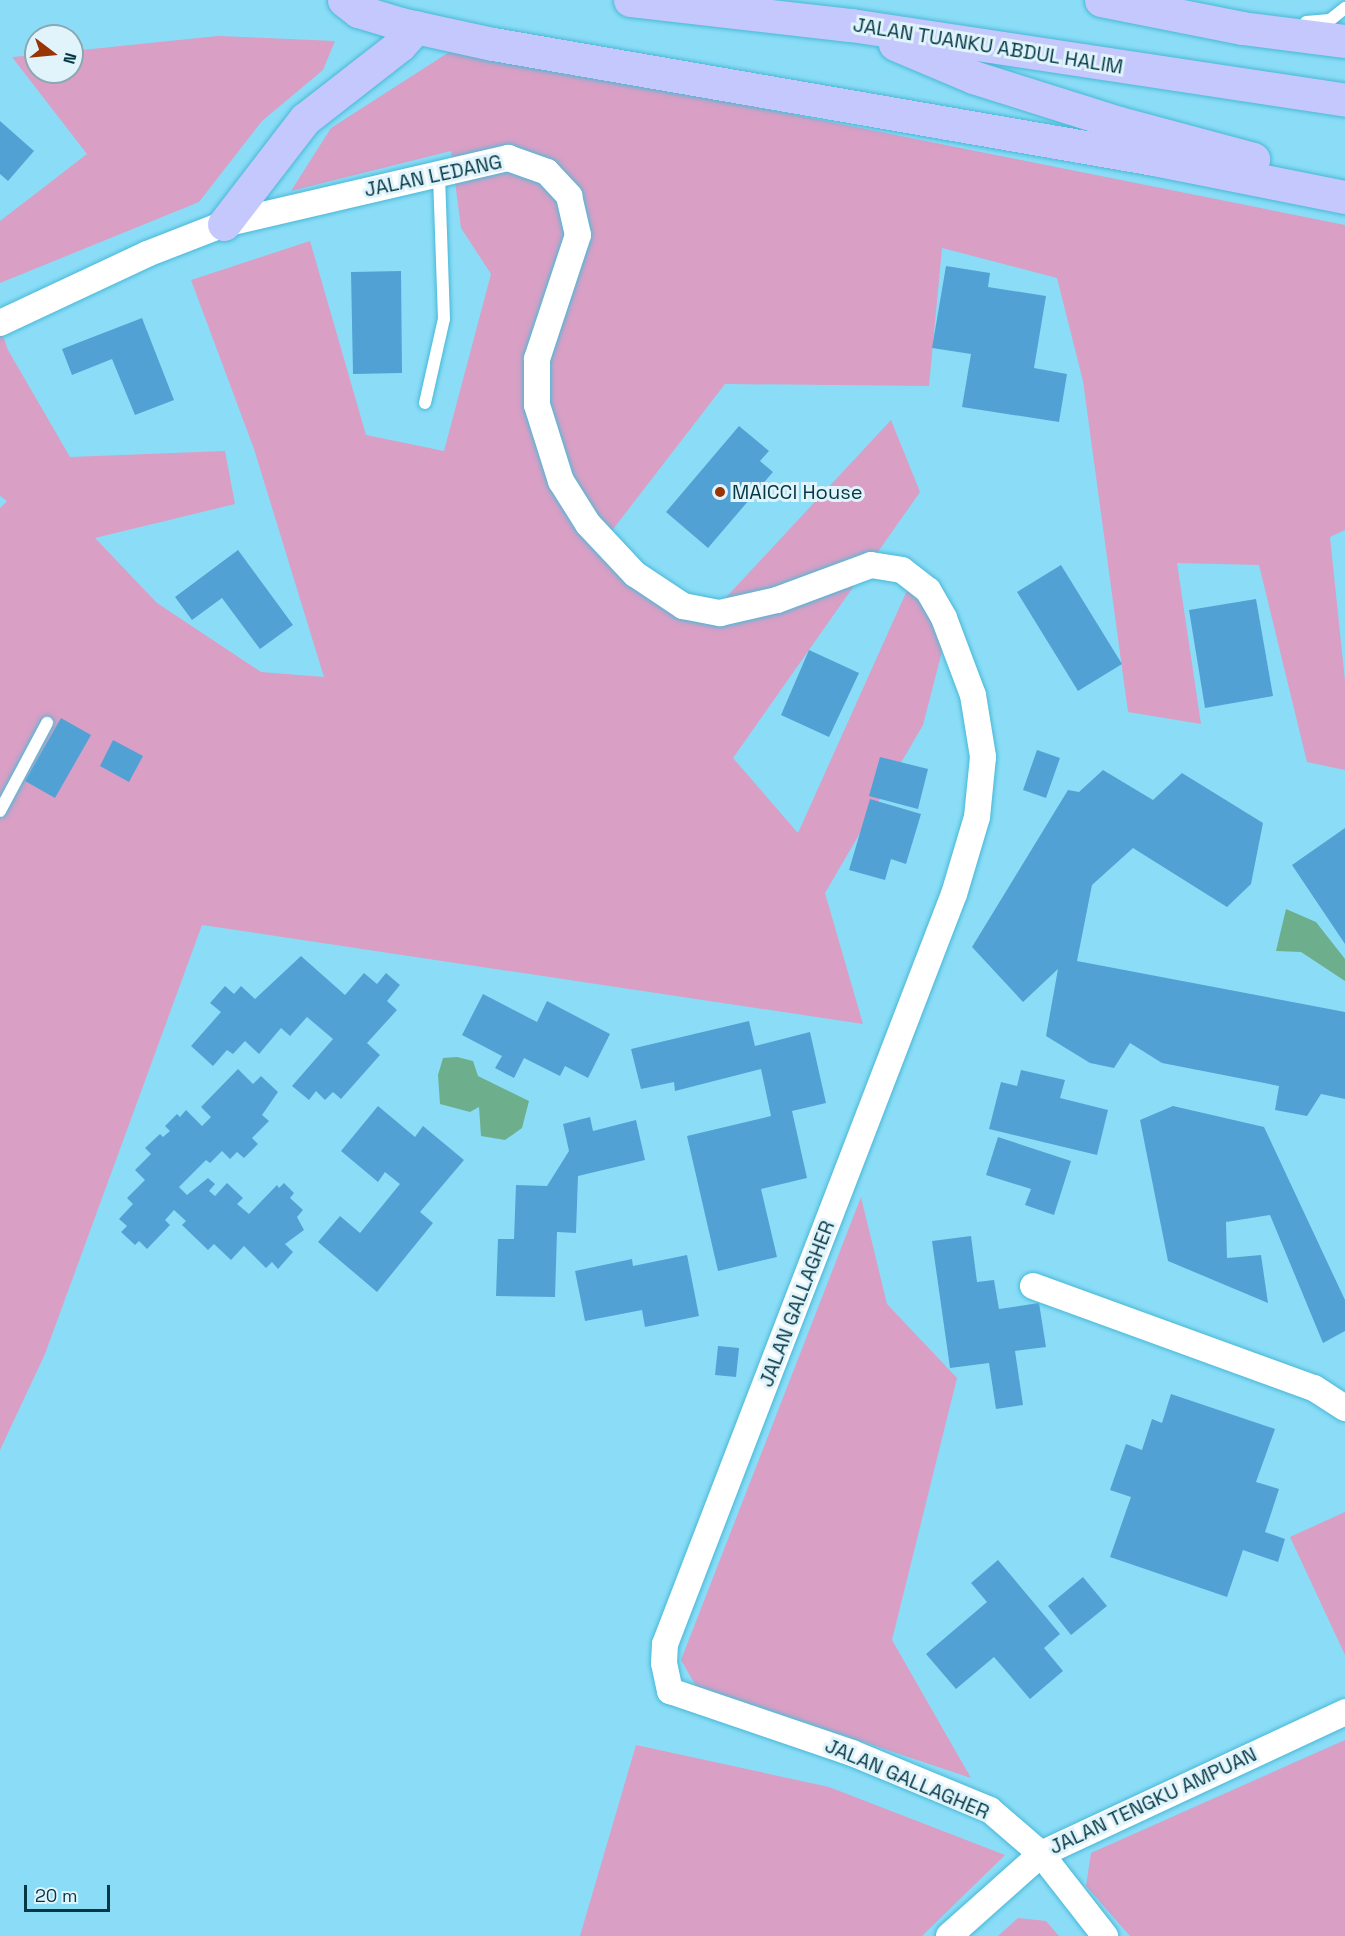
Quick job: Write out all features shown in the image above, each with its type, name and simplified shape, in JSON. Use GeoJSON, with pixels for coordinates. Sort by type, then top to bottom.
{"type":"FeatureCollection","features":[{"type":"Feature","properties":{"kind":"main road"},"geometry":{"type":"LineString","coordinates":[[344,0],[358,10],[416,27],[493,44],[1154,159],[1345,196]]}},
{"type":"Feature","properties":{"kind":"main road","name":"JALAN TUANKU ABDUL HALIM"},"geometry":{"type":"LineString","coordinates":[[630,0],[851,25],[1345,100]]}},
{"type":"Feature","properties":{"kind":"main road"},"geometry":{"type":"LineString","coordinates":[[1101,0],[1242,28],[1345,41]]}},
{"type":"Feature","properties":{"kind":"main road"},"geometry":{"type":"LineString","coordinates":[[851,25],[973,77],[1119,123],[1345,183]]}},
{"type":"Feature","properties":{"kind":"main road"},"geometry":{"type":"LineString","coordinates":[[224,224],[305,119],[400,45],[416,27]]}},
{"type":"Feature","properties":{"kind":"street","name":"JALAN LEDANG"},"geometry":{"type":"LineString","coordinates":[[0,323],[147,254],[224,224],[508,158],[547,172],[569,196],[578,235],[537,359],[537,405],[561,482],[588,524],[635,574],[683,606],[720,613],[777,600],[871,566]]}},
{"type":"Feature","properties":{"kind":"street","name":"JALAN GALLAGHER"},"geometry":{"type":"LineString","coordinates":[[871,566],[902,570],[928,590],[944,618],[973,695],[982,757],[977,817],[954,894],[665,1644],[664,1663],[670,1691],[852,1753],[990,1810],[1041,1854]]}},
{"type":"Feature","properties":{"kind":"street"},"geometry":{"type":"LineString","coordinates":[[1033,1286],[1314,1388],[1345,1408]]}},
{"type":"Feature","properties":{"kind":"street","name":"JALAN TENGKU AMPUAN"},"geometry":{"type":"LineString","coordinates":[[949,1936],[1041,1854],[1345,1712]]}},
{"type":"Feature","properties":{"kind":"street"},"geometry":{"type":"LineString","coordinates":[[1041,1854],[1105,1936]]}},
{"type":"Feature","properties":{"kind":"lane"},"geometry":{"type":"LineString","coordinates":[[1242,28],[1330,20],[1345,8]]}},
{"type":"Feature","properties":{"kind":"lane"},"geometry":{"type":"LineString","coordinates":[[425,403],[444,319],[439,173]]}},
{"type":"Feature","properties":{"kind":"lane"},"geometry":{"type":"LineString","coordinates":[[0,811],[47,723]]}},
{"type":"Feature","properties":{"kind":"shaded area"},"geometry":{"type":"Polygon","coordinates":[[[218,36],[335,41],[323,70],[262,121],[199,202],[0,283],[0,221],[87,154],[33,84],[84,84],[84,50],[218,36]]]}},
{"type":"Feature","properties":{"kind":"shaded area"},"geometry":{"type":"Polygon","coordinates":[[[457,47],[1345,225],[1345,530],[1330,537],[1345,681],[1345,770],[1307,762],[1259,565],[1177,563],[1201,724],[1128,712],[1083,381],[1057,278],[942,248],[929,386],[725,384],[597,550],[704,621],[891,420],[920,492],[733,758],[798,833],[909,586],[946,636],[923,725],[825,893],[863,1024],[202,925],[45,1354],[0,1450],[0,508],[7,501],[0,496],[0,327],[8,350],[70,457],[225,451],[235,504],[95,538],[157,603],[261,672],[324,677],[254,449],[191,280],[310,241],[366,435],[444,451],[491,274],[461,228],[451,151],[291,191],[331,128],[457,47]]]}},
{"type":"Feature","properties":{"kind":"shaded area"},"geometry":{"type":"Polygon","coordinates":[[[24,56],[24,73],[12,57],[24,56]]]}},
{"type":"Feature","properties":{"kind":"shaded area"},"geometry":{"type":"Polygon","coordinates":[[[1286,909],[1316,922],[1345,959],[1345,981],[1301,952],[1276,951],[1286,909]]]}},
{"type":"Feature","properties":{"kind":"shaded area"},"geometry":{"type":"Polygon","coordinates":[[[457,1057],[473,1061],[478,1076],[529,1101],[522,1128],[505,1140],[481,1136],[479,1107],[470,1112],[440,1104],[438,1075],[443,1058],[457,1057]]]}},
{"type":"Feature","properties":{"kind":"shaded area"},"geometry":{"type":"Polygon","coordinates":[[[861,1197],[887,1304],[957,1378],[892,1640],[971,1778],[696,1686],[681,1660],[861,1197]]]}},
{"type":"Feature","properties":{"kind":"shaded area"},"geometry":{"type":"Polygon","coordinates":[[[1345,1512],[1345,1655],[1290,1537],[1345,1512]]]}},
{"type":"Feature","properties":{"kind":"shaded area"},"geometry":{"type":"Polygon","coordinates":[[[1345,1740],[1345,1936],[1130,1936],[1086,1886],[1091,1853],[1345,1740]]]}},
{"type":"Feature","properties":{"kind":"shaded area"},"geometry":{"type":"Polygon","coordinates":[[[636,1745],[829,1787],[1005,1855],[922,1936],[580,1936],[636,1745]]]}},
{"type":"Feature","properties":{"kind":"shaded area"},"geometry":{"type":"Polygon","coordinates":[[[1018,1918],[1046,1921],[1059,1936],[998,1936],[1018,1918]]]}},
{"type":"Feature","properties":{"kind":"building"},"geometry":{"type":"Polygon","coordinates":[[[0,121],[34,151],[8,181],[0,174],[0,121]]]}},
{"type":"Feature","properties":{"kind":"building"},"geometry":{"type":"Polygon","coordinates":[[[946,266],[990,273],[988,287],[1046,296],[1034,368],[1067,374],[1059,422],[962,407],[971,354],[932,348],[946,266]]]}},
{"type":"Feature","properties":{"kind":"building"},"geometry":{"type":"Polygon","coordinates":[[[401,271],[402,373],[353,374],[351,272],[401,271]]]}},
{"type":"Feature","properties":{"kind":"building"},"geometry":{"type":"Polygon","coordinates":[[[142,318],[174,400],[135,415],[112,359],[72,375],[62,349],[142,318]]]}},
{"type":"Feature","properties":{"kind":"building","name":"MAICCI House"},"geometry":{"type":"Polygon","coordinates":[[[739,426],[769,451],[760,461],[773,472],[708,548],[666,512],[739,426]]]}},
{"type":"Feature","properties":{"kind":"building"},"geometry":{"type":"Polygon","coordinates":[[[238,550],[293,625],[260,649],[222,598],[192,620],[175,597],[238,550]]]}},
{"type":"Feature","properties":{"kind":"building"},"geometry":{"type":"Polygon","coordinates":[[[1061,565],[1122,664],[1078,691],[1017,592],[1061,565]]]}},
{"type":"Feature","properties":{"kind":"building"},"geometry":{"type":"Polygon","coordinates":[[[1256,599],[1273,696],[1205,708],[1189,610],[1256,599]]]}},
{"type":"Feature","properties":{"kind":"building"},"geometry":{"type":"Polygon","coordinates":[[[809,650],[859,673],[829,737],[781,715],[809,650]]]}},
{"type":"Feature","properties":{"kind":"building"},"geometry":{"type":"Polygon","coordinates":[[[61,718],[91,735],[55,798],[25,781],[61,718]]]}},
{"type":"Feature","properties":{"kind":"building"},"geometry":{"type":"Polygon","coordinates":[[[113,740],[143,756],[129,782],[100,766],[113,740]]]}},
{"type":"Feature","properties":{"kind":"building"},"geometry":{"type":"Polygon","coordinates":[[[1037,750],[1060,758],[1046,798],[1023,790],[1037,750]]]}},
{"type":"Feature","properties":{"kind":"building"},"geometry":{"type":"Polygon","coordinates":[[[880,757],[928,769],[918,809],[869,796],[880,757]]]}},
{"type":"Feature","properties":{"kind":"building"},"geometry":{"type":"Polygon","coordinates":[[[1103,770],[1153,800],[1182,773],[1263,823],[1251,884],[1227,907],[1133,848],[1092,885],[1077,961],[1345,1012],[1345,1099],[1321,1094],[1307,1116],[1275,1110],[1279,1086],[1162,1063],[1130,1043],[1114,1068],[1090,1063],[1046,1036],[1058,969],[1023,1002],[972,947],[1068,790],[1079,792],[1103,770]]]}},
{"type":"Feature","properties":{"kind":"building"},"geometry":{"type":"Polygon","coordinates":[[[870,799],[921,814],[906,864],[891,859],[885,880],[849,870],[870,799]]]}},
{"type":"Feature","properties":{"kind":"building"},"geometry":{"type":"Polygon","coordinates":[[[1345,828],[1345,944],[1292,865],[1345,828]]]}},
{"type":"Feature","properties":{"kind":"building"},"geometry":{"type":"Polygon","coordinates":[[[301,956],[345,995],[364,973],[377,984],[386,973],[400,985],[387,1001],[397,1010],[367,1043],[380,1055],[341,1099],[333,1092],[325,1100],[316,1091],[309,1100],[292,1086],[333,1039],[307,1017],[290,1036],[281,1028],[259,1054],[245,1041],[233,1054],[227,1050],[213,1066],[191,1046],[221,1012],[210,1003],[225,986],[234,994],[241,986],[255,999],[301,956]]]}},
{"type":"Feature","properties":{"kind":"building"},"geometry":{"type":"Polygon","coordinates":[[[483,994],[537,1022],[547,1001],[610,1034],[588,1078],[565,1066],[560,1076],[524,1058],[514,1078],[495,1068],[502,1056],[462,1035],[483,994]]]}},
{"type":"Feature","properties":{"kind":"building"},"geometry":{"type":"Polygon","coordinates":[[[749,1021],[755,1046],[810,1032],[826,1103],[792,1111],[807,1178],[761,1189],[777,1257],[718,1271],[687,1136],[771,1116],[761,1069],[675,1091],[674,1082],[641,1089],[631,1049],[749,1021]]]}},
{"type":"Feature","properties":{"kind":"building"},"geometry":{"type":"Polygon","coordinates":[[[238,1069],[253,1084],[261,1076],[278,1092],[262,1115],[269,1121],[252,1138],[258,1144],[244,1158],[237,1152],[230,1159],[222,1151],[210,1163],[206,1160],[179,1187],[187,1195],[208,1178],[215,1184],[209,1191],[215,1196],[227,1183],[243,1198],[237,1204],[249,1214],[277,1185],[279,1188],[284,1183],[294,1193],[290,1198],[303,1210],[297,1217],[304,1230],[285,1244],[293,1252],[278,1269],[272,1262],[266,1268],[244,1246],[231,1260],[214,1244],[208,1250],[182,1225],[186,1221],[174,1210],[165,1220],[170,1225],[147,1249],[139,1241],[135,1245],[121,1232],[127,1226],[119,1219],[133,1204],[127,1198],[145,1180],[135,1170],[151,1154],[145,1148],[160,1134],[163,1137],[170,1131],[165,1126],[177,1114],[180,1117],[186,1110],[202,1126],[211,1117],[201,1107],[238,1069]]]}},
{"type":"Feature","properties":{"kind":"building"},"geometry":{"type":"Polygon","coordinates":[[[1021,1070],[1065,1080],[1060,1098],[1108,1110],[1097,1155],[989,1129],[1001,1082],[1017,1086],[1021,1070]]]}},
{"type":"Feature","properties":{"kind":"building"},"geometry":{"type":"Polygon","coordinates":[[[378,1106],[415,1137],[423,1126],[464,1160],[420,1212],[433,1223],[377,1292],[318,1242],[340,1216],[360,1233],[400,1184],[385,1172],[378,1182],[341,1151],[378,1106]]]}},
{"type":"Feature","properties":{"kind":"building"},"geometry":{"type":"Polygon","coordinates":[[[1173,1106],[1264,1127],[1345,1300],[1345,1331],[1323,1343],[1270,1215],[1226,1222],[1227,1258],[1261,1255],[1268,1303],[1168,1261],[1140,1120],[1173,1106]]]}},
{"type":"Feature","properties":{"kind":"building"},"geometry":{"type":"Polygon","coordinates":[[[590,1117],[593,1131],[636,1120],[645,1160],[578,1176],[576,1233],[557,1232],[555,1297],[496,1296],[498,1239],[514,1239],[516,1185],[547,1186],[569,1151],[563,1124],[590,1117]]]}},
{"type":"Feature","properties":{"kind":"building"},"geometry":{"type":"Polygon","coordinates":[[[998,1137],[1071,1161],[1054,1215],[1025,1205],[1031,1189],[986,1175],[998,1137]]]}},
{"type":"Feature","properties":{"kind":"building"},"geometry":{"type":"Polygon","coordinates":[[[971,1236],[977,1282],[994,1280],[999,1309],[1039,1303],[1046,1347],[1015,1351],[1023,1405],[996,1409],[989,1363],[950,1368],[932,1241],[971,1236]]]}},
{"type":"Feature","properties":{"kind":"building"},"geometry":{"type":"Polygon","coordinates":[[[687,1255],[699,1316],[645,1327],[642,1310],[585,1321],[575,1271],[632,1259],[633,1266],[687,1255]]]}},
{"type":"Feature","properties":{"kind":"building"},"geometry":{"type":"Polygon","coordinates":[[[718,1346],[739,1348],[736,1377],[715,1375],[718,1346]]]}},
{"type":"Feature","properties":{"kind":"building"},"geometry":{"type":"Polygon","coordinates":[[[1171,1394],[1275,1429],[1256,1482],[1279,1489],[1265,1532],[1285,1539],[1278,1562],[1243,1550],[1227,1597],[1110,1557],[1131,1497],[1110,1490],[1126,1444],[1142,1450],[1152,1419],[1162,1423],[1171,1394]]]}},
{"type":"Feature","properties":{"kind":"building"},"geometry":{"type":"Polygon","coordinates":[[[998,1560],[1060,1634],[1044,1648],[1063,1671],[1030,1699],[994,1657],[956,1689],[926,1654],[987,1602],[971,1583],[998,1560]]]}},
{"type":"Feature","properties":{"kind":"building"},"geometry":{"type":"Polygon","coordinates":[[[1083,1577],[1107,1606],[1071,1635],[1048,1606],[1083,1577]]]}},
{"type":"Feature","properties":{"kind":"place","name":"MAICCI House"},"geometry":{"type":"Point","coordinates":[720,492]}}]}
